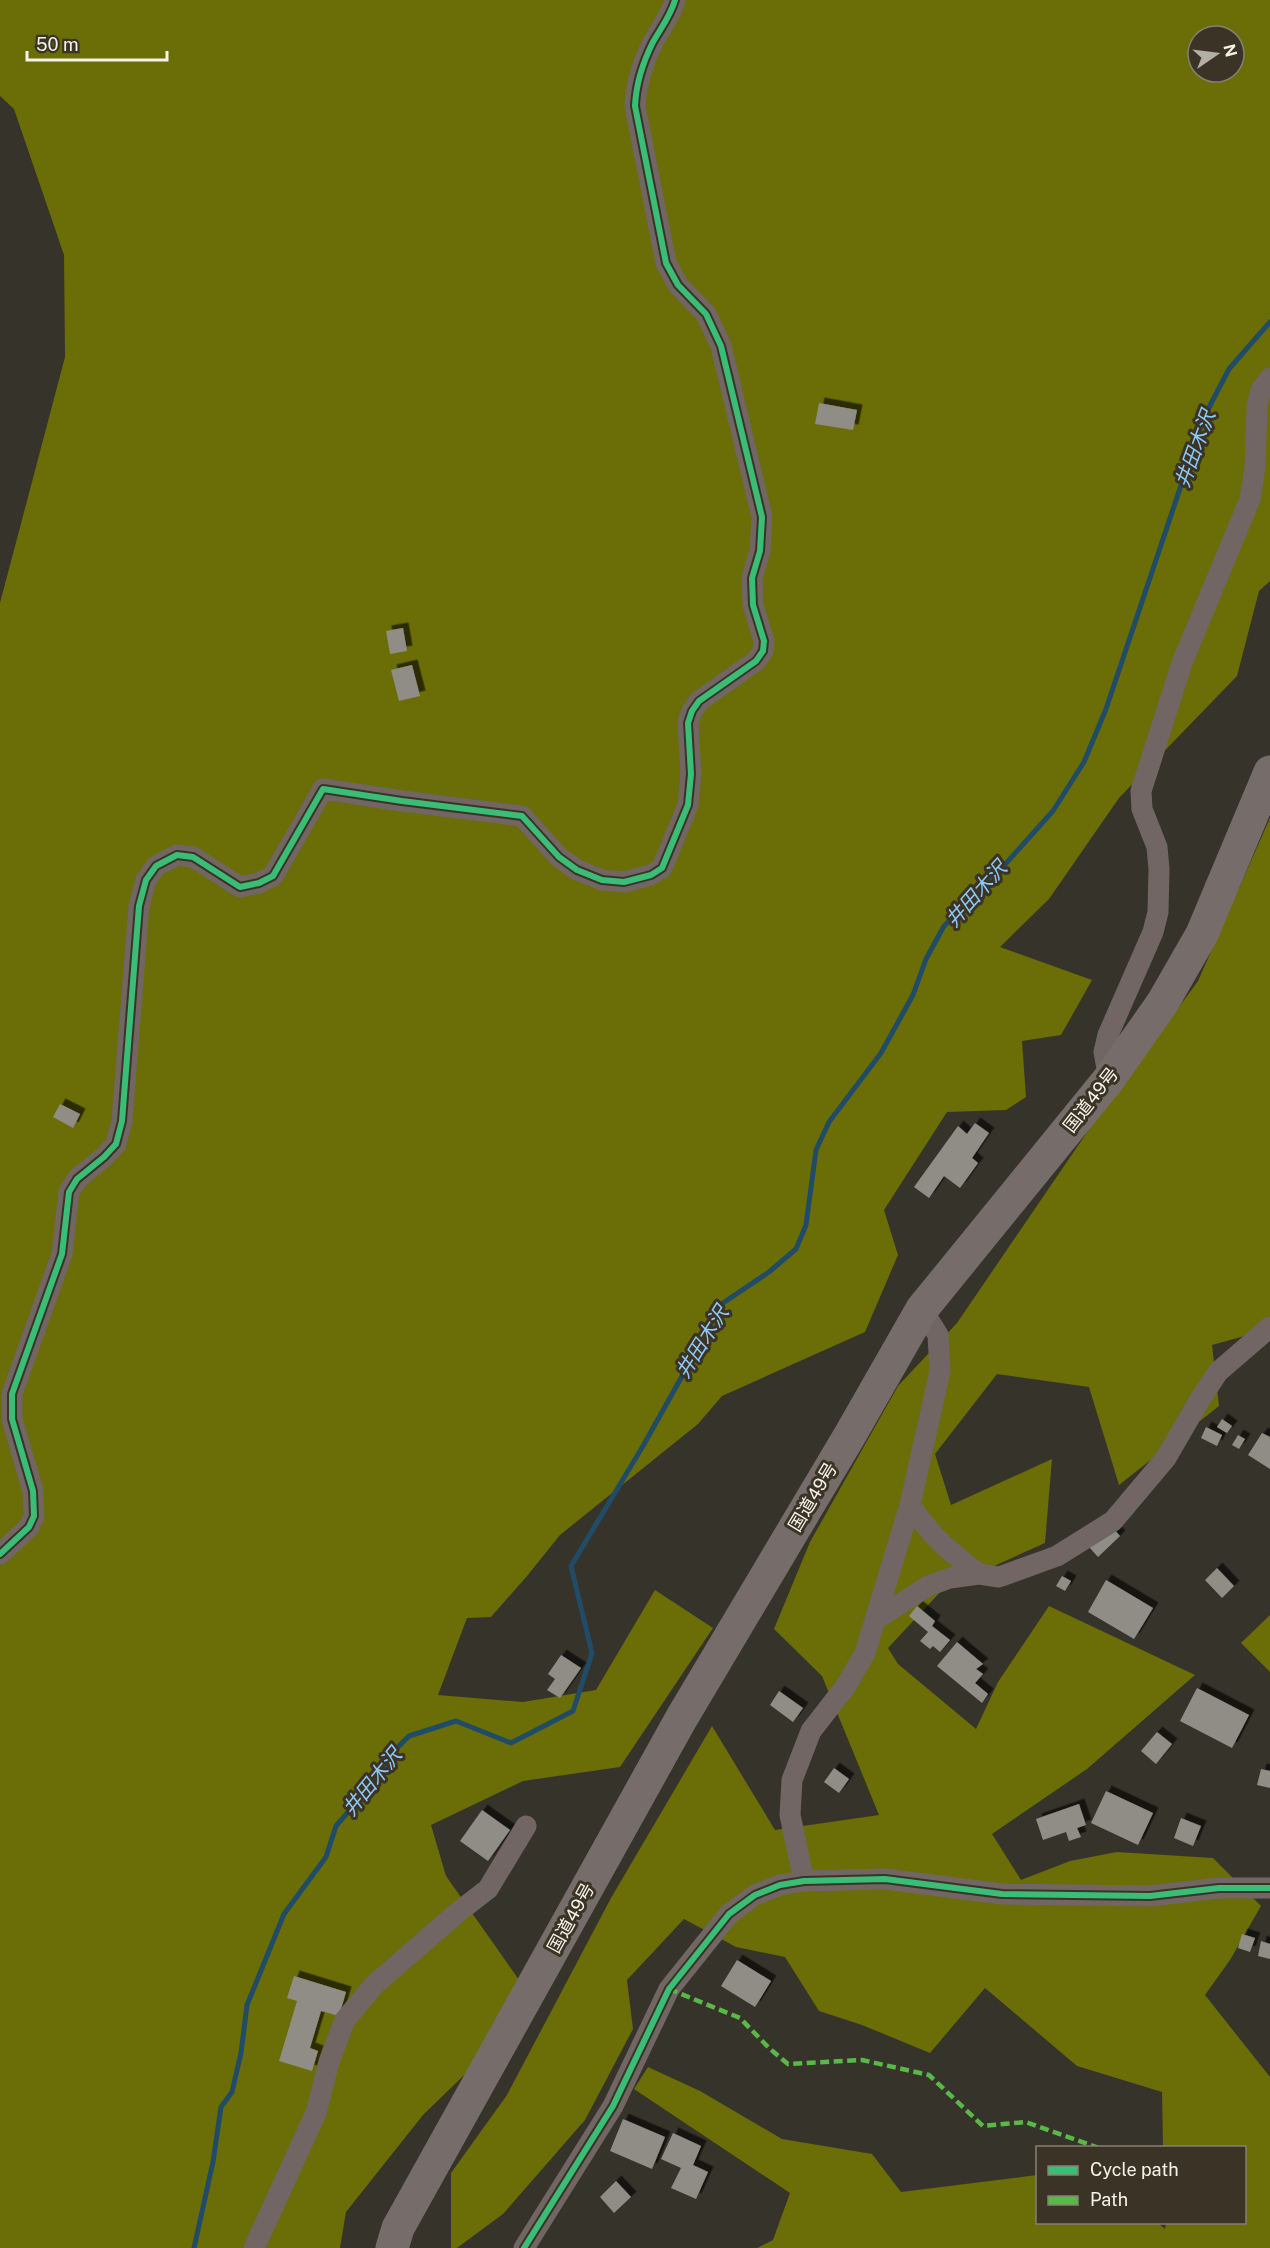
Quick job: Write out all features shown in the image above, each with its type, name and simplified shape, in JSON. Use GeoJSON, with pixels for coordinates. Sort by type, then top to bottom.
{"type":"FeatureCollection","features":[{"type":"Feature","properties":{"kind":"highway","name":"国道49号"},"geometry":{"type":"LineString","coordinates":[[392,2248],[398,2228],[681,1719],[922,1309],[1109,1079],[1163,1002],[1202,934],[1270,772]]}},
{"type":"Feature","properties":{"kind":"street"},"geometry":{"type":"LineString","coordinates":[[0,1554],[29,1527],[34,1516],[33,1491],[12,1419],[12,1394],[62,1254],[69,1192],[77,1179],[116,1144],[120,1128],[139,906],[146,880],[156,866],[177,855],[193,857],[240,887],[259,883],[273,876],[323,789],[522,816],[559,857],[577,870],[602,880],[624,882],[651,875],[662,868],[688,805],[691,774],[688,723],[692,711],[699,701],[756,661],[763,651],[764,641],[753,605],[752,578],[760,551],[762,517],[721,346],[706,314],[678,285],[666,263],[635,106],[636,87],[652,45],[673,8],[675,0]]}},
{"type":"Feature","properties":{"kind":"street"},"geometry":{"type":"LineString","coordinates":[[1109,1079],[1104,1052],[1108,1035],[1153,932],[1158,912],[1159,869],[1156,847],[1142,808],[1141,791],[1182,663],[1250,499],[1255,467],[1257,406],[1261,390],[1270,378]]}},
{"type":"Feature","properties":{"kind":"street"},"geometry":{"type":"LineString","coordinates":[[804,1881],[790,1815],[792,1780],[811,1731],[846,1686],[865,1653],[910,1505],[940,1371],[938,1335],[922,1309]]}},
{"type":"Feature","properties":{"kind":"street"},"geometry":{"type":"LineString","coordinates":[[875,1620],[928,1586],[950,1578],[979,1574],[999,1577],[1057,1556],[1113,1521],[1166,1458],[1218,1372],[1270,1327]]}},
{"type":"Feature","properties":{"kind":"street"},"geometry":{"type":"LineString","coordinates":[[910,1505],[925,1527],[944,1548],[979,1574]]}},
{"type":"Feature","properties":{"kind":"street"},"geometry":{"type":"LineString","coordinates":[[254,2248],[316,2113],[329,2062],[345,2020],[374,1986],[457,1913],[488,1889],[526,1826]]}},
{"type":"Feature","properties":{"kind":"street"},"geometry":{"type":"LineString","coordinates":[[527,2246],[613,2106],[669,1989],[729,1914],[755,1895],[780,1885],[804,1881],[885,1879],[1002,1894],[1150,1896],[1220,1888],[1270,1888]]}},
{"type":"Feature","properties":{"kind":"shaded area"},"geometry":{"type":"Polygon","coordinates":[[[0,0],[1270,0],[1270,581],[1259,591],[1237,676],[1119,798],[1049,899],[1000,947],[1092,980],[1061,1035],[1022,1041],[1026,1097],[1006,1110],[947,1112],[884,1210],[898,1255],[865,1332],[722,1396],[698,1424],[560,1535],[491,1617],[467,1618],[438,1695],[523,1702],[596,1690],[655,1590],[713,1628],[620,1767],[523,1781],[431,1825],[446,1876],[524,1987],[491,2049],[423,2115],[346,2212],[340,2248],[0,2248],[0,603],[65,357],[64,255],[14,109],[0,96],[0,0]]]}},
{"type":"Feature","properties":{"kind":"shaded area"},"geometry":{"type":"Polygon","coordinates":[[[1270,818],[1270,1329],[1212,1345],[1219,1406],[1119,1485],[1089,1387],[997,1374],[935,1454],[951,1505],[1052,1459],[1045,1543],[943,1589],[888,1648],[898,1664],[976,1729],[998,1682],[1049,1606],[1195,1675],[1087,1769],[992,1834],[1021,1880],[1070,1861],[1117,1852],[1213,1858],[1261,1906],[1230,1960],[1205,1995],[1270,2077],[1270,2248],[757,2248],[773,2240],[790,2193],[634,2089],[648,2067],[700,2091],[782,2139],[872,2154],[901,2192],[1036,2175],[1036,2224],[1159,2224],[1165,2229],[1166,2224],[1246,2224],[1246,2146],[1163,2146],[1162,2092],[1077,2066],[985,1988],[930,2053],[862,2025],[819,2011],[785,1957],[736,1947],[684,1919],[627,1980],[633,2029],[585,2120],[503,2214],[457,2248],[451,2248],[451,2173],[507,2095],[611,1898],[712,1726],[775,1830],[879,1815],[822,1676],[774,1629],[810,1542],[898,1386],[957,1323],[1088,1131],[1198,981],[1270,818]]]}},
{"type":"Feature","properties":{"kind":"shaded area"},"geometry":{"type":"Polygon","coordinates":[[[1270,1615],[1270,1672],[1241,1643],[1270,1615]]]}},
{"type":"Feature","properties":{"kind":"building"},"geometry":{"type":"Polygon","coordinates":[[[819,403],[857,410],[853,430],[815,424],[819,403]]]}},
{"type":"Feature","properties":{"kind":"building"},"geometry":{"type":"Polygon","coordinates":[[[403,628],[407,651],[390,654],[386,631],[403,628]]]}},
{"type":"Feature","properties":{"kind":"building"},"geometry":{"type":"Polygon","coordinates":[[[412,665],[420,696],[399,701],[391,670],[412,665]]]}},
{"type":"Feature","properties":{"kind":"building"},"geometry":{"type":"Polygon","coordinates":[[[60,1104],[80,1114],[73,1128],[53,1117],[60,1104]]]}},
{"type":"Feature","properties":{"kind":"building"},"geometry":{"type":"Polygon","coordinates":[[[975,1123],[989,1133],[972,1158],[978,1163],[960,1188],[944,1176],[929,1198],[914,1187],[958,1126],[967,1134],[975,1123]]]}},
{"type":"Feature","properties":{"kind":"building"},"geometry":{"type":"Polygon","coordinates":[[[1222,1419],[1232,1426],[1227,1433],[1217,1427],[1222,1419]]]}},
{"type":"Feature","properties":{"kind":"building"},"geometry":{"type":"Polygon","coordinates":[[[1206,1427],[1222,1435],[1217,1446],[1201,1438],[1206,1427]]]}},
{"type":"Feature","properties":{"kind":"building"},"geometry":{"type":"Polygon","coordinates":[[[1262,1433],[1270,1437],[1270,1469],[1248,1455],[1262,1433]]]}},
{"type":"Feature","properties":{"kind":"building"},"geometry":{"type":"Polygon","coordinates":[[[1238,1435],[1245,1439],[1239,1449],[1232,1445],[1238,1435]]]}},
{"type":"Feature","properties":{"kind":"building"},"geometry":{"type":"Polygon","coordinates":[[[1111,1526],[1120,1536],[1098,1557],[1089,1547],[1111,1526]]]}},
{"type":"Feature","properties":{"kind":"building"},"geometry":{"type":"Polygon","coordinates":[[[1217,1568],[1234,1586],[1222,1598],[1205,1580],[1217,1568]]]}},
{"type":"Feature","properties":{"kind":"building"},"geometry":{"type":"Polygon","coordinates":[[[1062,1576],[1071,1581],[1065,1591],[1056,1586],[1062,1576]]]}},
{"type":"Feature","properties":{"kind":"building"},"geometry":{"type":"Polygon","coordinates":[[[1106,1580],[1153,1608],[1134,1639],[1088,1612],[1106,1580]]]}},
{"type":"Feature","properties":{"kind":"building"},"geometry":{"type":"Polygon","coordinates":[[[917,1606],[935,1621],[932,1626],[950,1640],[940,1652],[933,1646],[930,1649],[920,1641],[928,1632],[909,1616],[917,1606]]]}},
{"type":"Feature","properties":{"kind":"building"},"geometry":{"type":"Polygon","coordinates":[[[957,1642],[983,1664],[976,1669],[983,1674],[975,1683],[988,1694],[982,1703],[937,1666],[957,1642]]]}},
{"type":"Feature","properties":{"kind":"building"},"geometry":{"type":"Polygon","coordinates":[[[561,1655],[581,1668],[560,1698],[547,1690],[555,1679],[548,1674],[561,1655]]]}},
{"type":"Feature","properties":{"kind":"building"},"geometry":{"type":"Polygon","coordinates":[[[1197,1688],[1249,1715],[1232,1748],[1180,1721],[1197,1688]]]}},
{"type":"Feature","properties":{"kind":"building"},"geometry":{"type":"Polygon","coordinates":[[[779,1691],[803,1708],[793,1722],[770,1705],[779,1691]]]}},
{"type":"Feature","properties":{"kind":"building"},"geometry":{"type":"Polygon","coordinates":[[[1157,1732],[1172,1744],[1156,1764],[1141,1751],[1157,1732]]]}},
{"type":"Feature","properties":{"kind":"building"},"geometry":{"type":"Polygon","coordinates":[[[834,1768],[849,1779],[839,1793],[824,1782],[834,1768]]]}},
{"type":"Feature","properties":{"kind":"building"},"geometry":{"type":"Polygon","coordinates":[[[1261,1769],[1270,1771],[1270,1788],[1257,1785],[1261,1769]]]}},
{"type":"Feature","properties":{"kind":"building"},"geometry":{"type":"Polygon","coordinates":[[[1106,1791],[1153,1813],[1138,1845],[1091,1823],[1106,1791]]]}},
{"type":"Feature","properties":{"kind":"building"},"geometry":{"type":"Polygon","coordinates":[[[1079,1804],[1086,1825],[1077,1828],[1081,1837],[1069,1841],[1066,1832],[1043,1840],[1036,1819],[1079,1804]]]}},
{"type":"Feature","properties":{"kind":"building"},"geometry":{"type":"Polygon","coordinates":[[[482,1810],[510,1830],[488,1861],[460,1841],[482,1810]]]}},
{"type":"Feature","properties":{"kind":"building"},"geometry":{"type":"Polygon","coordinates":[[[1181,1818],[1201,1826],[1193,1846],[1174,1838],[1181,1818]]]}},
{"type":"Feature","properties":{"kind":"building"},"geometry":{"type":"Polygon","coordinates":[[[1242,1934],[1255,1938],[1250,1952],[1238,1948],[1242,1934]]]}},
{"type":"Feature","properties":{"kind":"building"},"geometry":{"type":"Polygon","coordinates":[[[1261,1941],[1270,1944],[1270,1959],[1258,1956],[1261,1941]]]}},
{"type":"Feature","properties":{"kind":"building"},"geometry":{"type":"Polygon","coordinates":[[[737,1960],[771,1981],[755,2007],[721,1986],[737,1960]]]}},
{"type":"Feature","properties":{"kind":"building"},"geometry":{"type":"Polygon","coordinates":[[[294,1976],[346,1992],[339,2016],[321,2011],[310,2048],[318,2051],[312,2071],[279,2061],[297,2001],[287,1998],[294,1976]]]}},
{"type":"Feature","properties":{"kind":"building"},"geometry":{"type":"Polygon","coordinates":[[[623,2119],[665,2137],[652,2169],[610,2151],[623,2119]]]}},
{"type":"Feature","properties":{"kind":"building"},"geometry":{"type":"Polygon","coordinates":[[[673,2133],[701,2146],[693,2165],[708,2172],[696,2199],[671,2188],[681,2168],[661,2159],[673,2133]]]}},
{"type":"Feature","properties":{"kind":"building"},"geometry":{"type":"Polygon","coordinates":[[[616,2181],[631,2197],[614,2213],[600,2197],[616,2181]]]}},
{"type":"Feature","properties":{"kind":"waterway","name":"井田木沢"},"geometry":{"type":"LineString","coordinates":[[194,2248],[213,2162],[221,2107],[232,2092],[241,2053],[247,2005],[284,1914],[326,1857],[336,1826],[385,1769],[396,1749],[409,1736],[456,1721],[511,1743],[573,1711],[592,1653],[571,1566],[643,1446],[723,1303],[769,1272],[796,1249],[806,1225],[816,1150],[829,1122],[881,1053],[913,995],[926,959],[944,926],[993,878],[1053,811],[1084,762],[1106,709],[1204,417],[1229,369],[1270,322]]}},
{"type":"Feature","properties":{"kind":"marked path"},"geometry":{"type":"LineString","coordinates":[[669,1989],[740,2018],[788,2064],[862,2060],[929,2075],[983,2126],[1026,2122],[1093,2146]]}},
{"type":"Feature","properties":{"kind":"cycle path"},"geometry":{"type":"LineString","coordinates":[[0,1554],[29,1527],[34,1516],[33,1491],[12,1419],[12,1394],[62,1254],[69,1192],[77,1179],[116,1144],[122,1121],[139,906],[146,880],[156,866],[177,855],[193,857],[240,887],[259,883],[273,876],[323,789],[522,816],[559,857],[577,870],[602,880],[624,882],[651,875],[662,868],[688,805],[691,774],[688,723],[692,711],[699,701],[756,661],[763,651],[764,641],[753,605],[752,578],[760,551],[762,517],[721,346],[706,314],[678,285],[666,263],[635,106],[638,81],[646,57],[675,0]]}},
{"type":"Feature","properties":{"kind":"cycle path"},"geometry":{"type":"LineString","coordinates":[[524,2248],[613,2106],[669,1989],[729,1914],[755,1895],[780,1885],[804,1881],[885,1879],[1002,1894],[1150,1896],[1219,1888],[1270,1888]]}}]}
